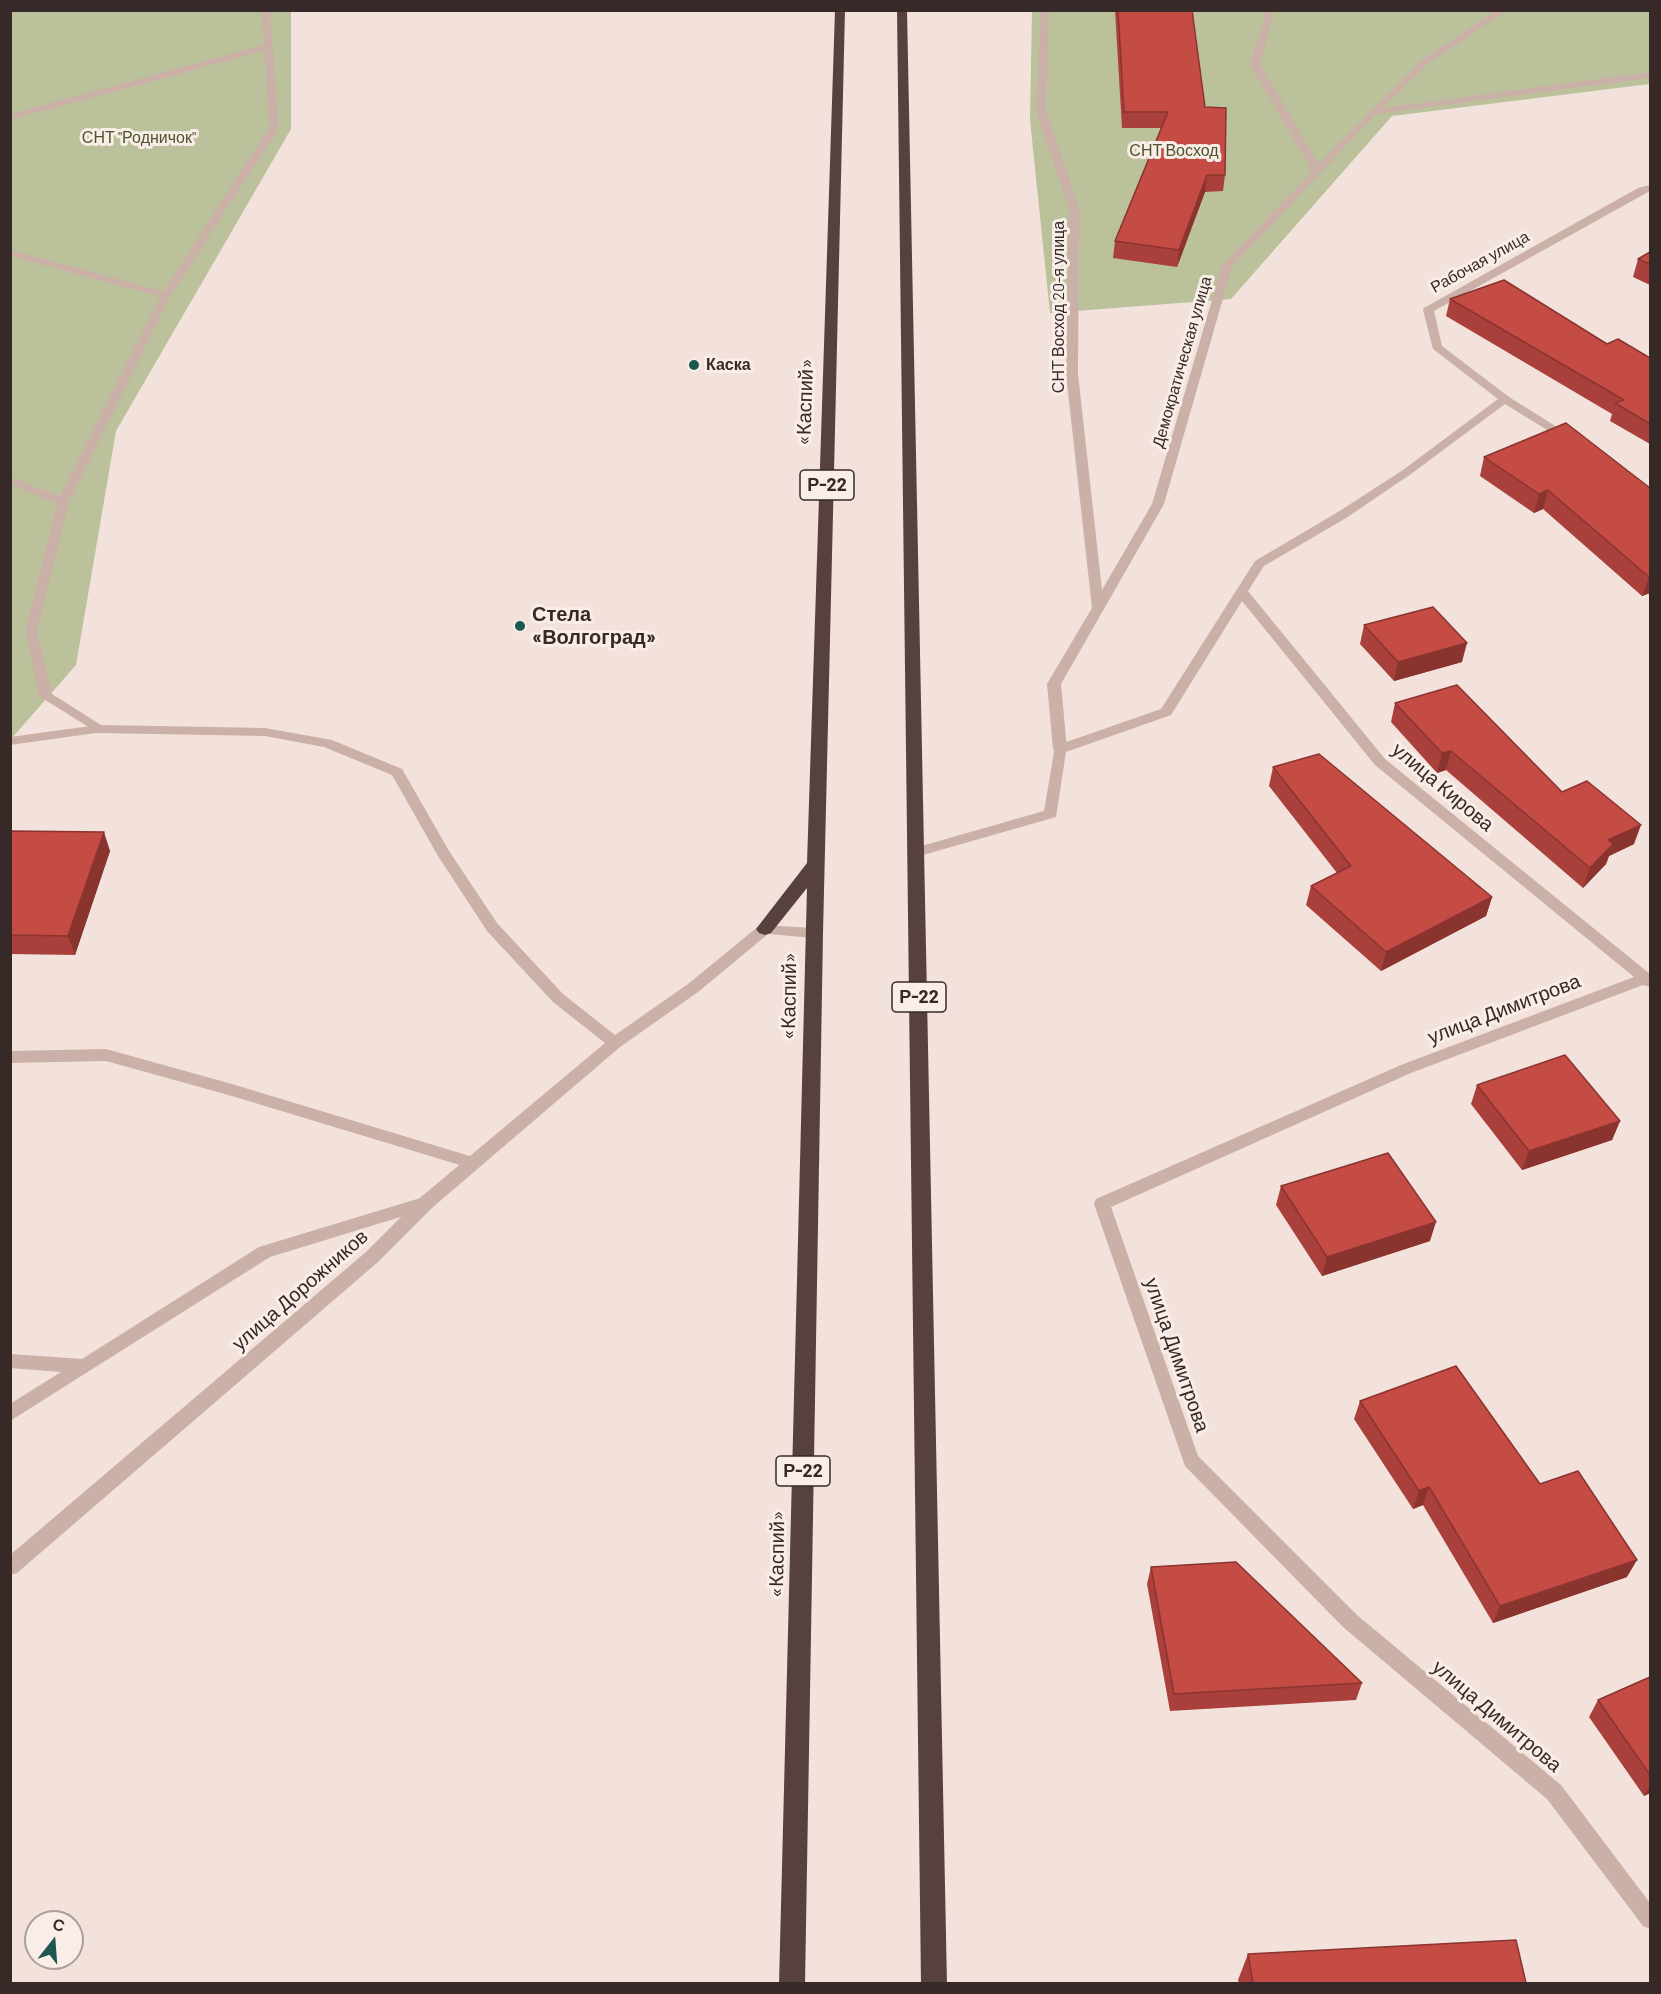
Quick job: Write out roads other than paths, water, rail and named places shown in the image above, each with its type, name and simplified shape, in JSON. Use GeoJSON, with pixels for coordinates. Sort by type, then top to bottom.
{"type":"FeatureCollection","features":[{"type":"Feature","properties":{"kind":"highway","name":"«Каспий»"},"geometry":{"type":"LineString","coordinates":[[792,1983],[814,933],[840,10]]}},
{"type":"Feature","properties":{"kind":"highway","name":"Р-22"},"geometry":{"type":"LineString","coordinates":[[902,10],[934,1983]]}},
{"type":"Feature","properties":{"kind":"highway"},"geometry":{"type":"LineString","coordinates":[[765,929],[816,864]]}},
{"type":"Feature","properties":{"kind":"street"},"geometry":{"type":"LineString","coordinates":[[98,729],[46,696],[31,630],[63,502],[166,295],[274,128],[266,10]]}},
{"type":"Feature","properties":{"kind":"street","name":"СНТ Восход 20-я улица"},"geometry":{"type":"LineString","coordinates":[[1045,10],[1041,111],[1074,207],[1072,374],[1098,608]]}},
{"type":"Feature","properties":{"kind":"street"},"geometry":{"type":"LineString","coordinates":[[1268,10],[1269,16],[1255,64],[1317,171]]}},
{"type":"Feature","properties":{"kind":"street","name":"Демократическая улица"},"geometry":{"type":"LineString","coordinates":[[916,852],[1051,814],[1060,749],[1054,684],[1158,504],[1227,266],[1373,112],[1425,62],[1503,10]]}},
{"type":"Feature","properties":{"kind":"street"},"geometry":{"type":"LineString","coordinates":[[10,117],[268,47]]}},
{"type":"Feature","properties":{"kind":"street"},"geometry":{"type":"LineString","coordinates":[[1373,112],[1650,75]]}},
{"type":"Feature","properties":{"kind":"street","name":"Рабочая улица"},"geometry":{"type":"LineString","coordinates":[[1583,447],[1505,399],[1437,347],[1428,310],[1642,190],[1650,188]]}},
{"type":"Feature","properties":{"kind":"street"},"geometry":{"type":"LineString","coordinates":[[10,253],[166,295]]}},
{"type":"Feature","properties":{"kind":"street"},"geometry":{"type":"LineString","coordinates":[[1060,749],[1166,712],[1259,564],[1342,515],[1407,472],[1505,399]]}},
{"type":"Feature","properties":{"kind":"street"},"geometry":{"type":"LineString","coordinates":[[10,480],[63,502]]}},
{"type":"Feature","properties":{"kind":"street","name":"улица Кирова"},"geometry":{"type":"LineString","coordinates":[[1241,591],[1380,762],[1648,980]]}},
{"type":"Feature","properties":{"kind":"street"},"geometry":{"type":"LineString","coordinates":[[10,741],[98,729],[265,732],[327,743],[397,772],[443,853],[492,927],[558,998],[615,1043]]}},
{"type":"Feature","properties":{"kind":"street"},"geometry":{"type":"LineString","coordinates":[[765,929],[814,933]]}},
{"type":"Feature","properties":{"kind":"street","name":"улица Дорожников"},"geometry":{"type":"LineString","coordinates":[[10,1568],[372,1257],[427,1202],[473,1163],[615,1043],[693,988],[765,929]]}},
{"type":"Feature","properties":{"kind":"street","name":"улица Димитрова"},"geometry":{"type":"LineString","coordinates":[[1648,980],[1406,1069],[1102,1204],[1191,1460],[1350,1621],[1554,1792],[1650,1919]]}},
{"type":"Feature","properties":{"kind":"street"},"geometry":{"type":"LineString","coordinates":[[10,1057],[106,1055],[232,1090],[473,1163]]}},
{"type":"Feature","properties":{"kind":"street"},"geometry":{"type":"LineString","coordinates":[[10,1414],[265,1252],[427,1202]]}},
{"type":"Feature","properties":{"kind":"street"},"geometry":{"type":"LineString","coordinates":[[10,1361],[84,1367]]}},
{"type":"Feature","properties":{"kind":"place","name":"Каска"},"geometry":{"type":"Point","coordinates":[694,365]}},
{"type":"Feature","properties":{"kind":"place","name":"Стела «Волгоград»"},"geometry":{"type":"Point","coordinates":[520,626]}},
{"type":"Feature","properties":{"kind":"park label","name":"СНТ \"Родничок\""},"geometry":{"type":"Point","coordinates":[139,138]}},
{"type":"Feature","properties":{"kind":"park label","name":"СНТ Восход"},"geometry":{"type":"Point","coordinates":[1174,151]}}]}
